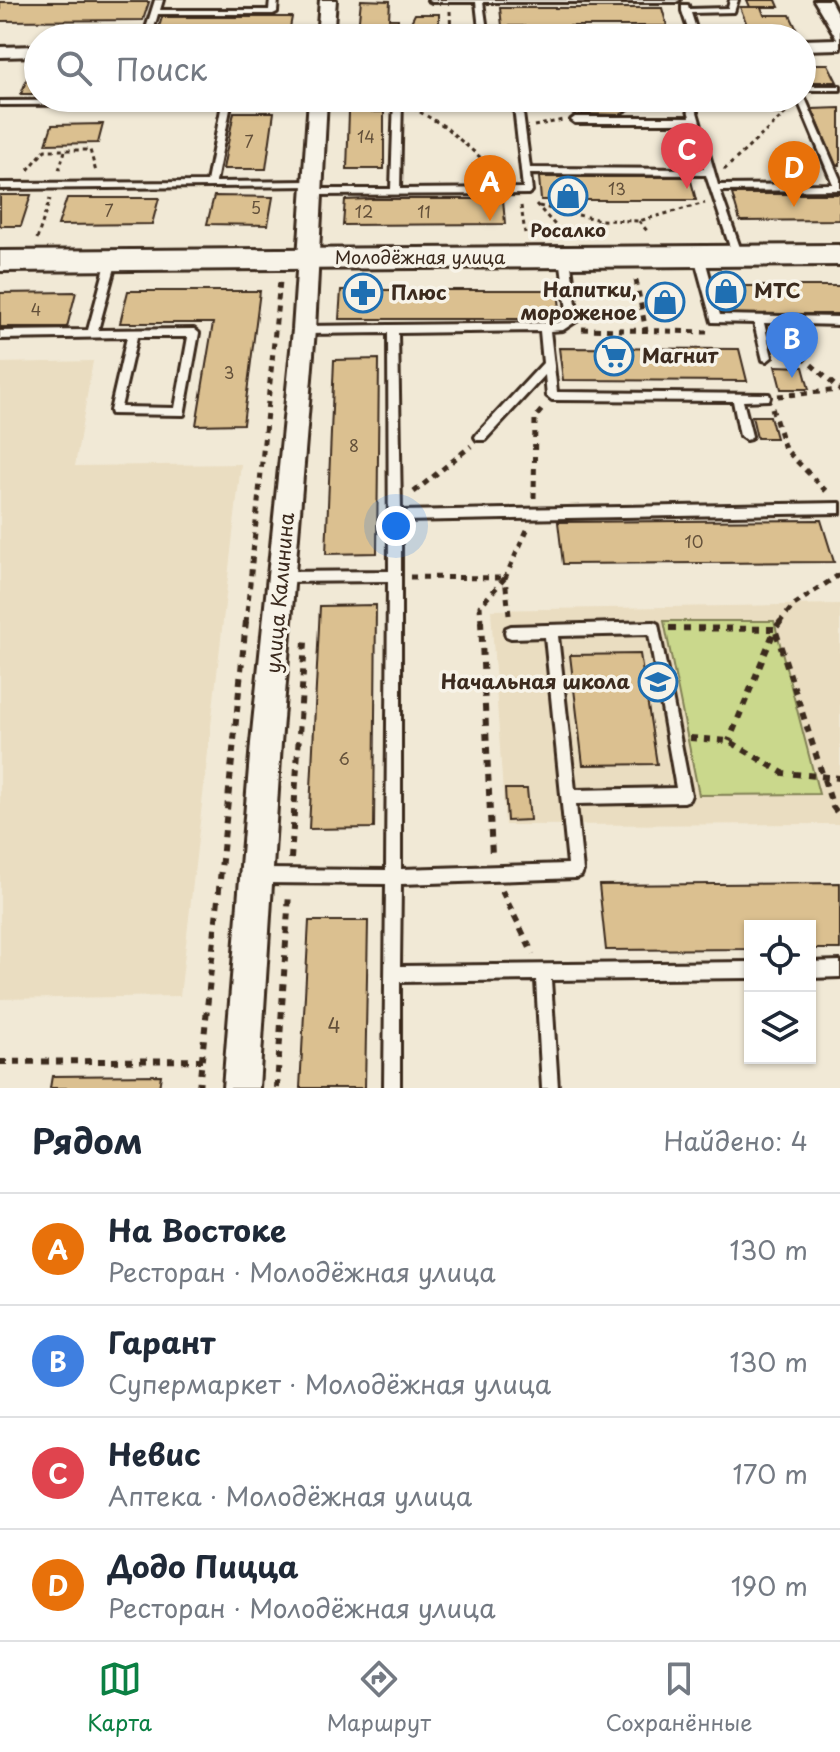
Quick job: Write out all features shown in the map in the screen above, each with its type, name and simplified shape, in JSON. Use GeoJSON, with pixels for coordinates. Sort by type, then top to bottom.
{"type":"FeatureCollection","features":[{"type":"Feature","properties":{"kind":"main road","name":"Молодёжная улица"},"geometry":{"type":"LineString","coordinates":[[0,261],[295,259],[564,245],[699,256],[840,255]]}},
{"type":"Feature","properties":{"kind":"street"},"geometry":{"type":"LineString","coordinates":[[326,24],[328,0]]}},
{"type":"Feature","properties":{"kind":"street"},"geometry":{"type":"LineString","coordinates":[[829,3],[840,35]]}},
{"type":"Feature","properties":{"kind":"street"},"geometry":{"type":"LineString","coordinates":[[816,42],[840,44]]}},
{"type":"Feature","properties":{"kind":"street"},"geometry":{"type":"LineString","coordinates":[[0,52],[24,51]]}},
{"type":"Feature","properties":{"kind":"street","name":"улица Калинина"},"geometry":{"type":"LineString","coordinates":[[241,1088],[256,875],[304,330],[295,259],[311,188],[317,112]]}},
{"type":"Feature","properties":{"kind":"lane"},"geometry":{"type":"LineString","coordinates":[[151,24],[159,0]]}},
{"type":"Feature","properties":{"kind":"lane"},"geometry":{"type":"LineString","coordinates":[[155,12],[273,12],[274,0]]}},
{"type":"Feature","properties":{"kind":"lane"},"geometry":{"type":"LineString","coordinates":[[432,0],[676,0],[686,11],[690,24]]}},
{"type":"Feature","properties":{"kind":"lane"},"geometry":{"type":"LineString","coordinates":[[686,11],[731,10],[734,0]]}},
{"type":"Feature","properties":{"kind":"lane"},"geometry":{"type":"LineString","coordinates":[[479,1],[482,24]]}},
{"type":"Feature","properties":{"kind":"lane"},"geometry":{"type":"LineString","coordinates":[[816,88],[840,88]]}},
{"type":"Feature","properties":{"kind":"lane"},"geometry":{"type":"LineString","coordinates":[[0,103],[24,103]]}},
{"type":"Feature","properties":{"kind":"lane"},"geometry":{"type":"LineString","coordinates":[[211,184],[225,112]]}},
{"type":"Feature","properties":{"kind":"lane"},"geometry":{"type":"LineString","coordinates":[[395,192],[398,112]]}},
{"type":"Feature","properties":{"kind":"lane"},"geometry":{"type":"LineString","coordinates":[[0,186],[211,184],[395,192],[528,191],[519,112]]}},
{"type":"Feature","properties":{"kind":"lane"},"geometry":{"type":"LineString","coordinates":[[693,112],[711,180],[738,256]]}},
{"type":"Feature","properties":{"kind":"lane"},"geometry":{"type":"LineString","coordinates":[[525,171],[839,187],[807,112]]}},
{"type":"Feature","properties":{"kind":"lane"},"geometry":{"type":"LineString","coordinates":[[575,120],[695,120]]}},
{"type":"Feature","properties":{"kind":"lane"},"geometry":{"type":"LineString","coordinates":[[304,330],[559,327],[573,320],[564,245]]}},
{"type":"Feature","properties":{"kind":"lane"},"geometry":{"type":"LineString","coordinates":[[699,256],[716,319],[759,325],[840,321]]}},
{"type":"Feature","properties":{"kind":"lane"},"geometry":{"type":"LineString","coordinates":[[92,334],[112,260]]}},
{"type":"Feature","properties":{"kind":"lane"},"geometry":{"type":"LineString","coordinates":[[759,325],[767,357]]}},
{"type":"Feature","properties":{"kind":"lane"},"geometry":{"type":"LineString","coordinates":[[545,327],[552,396],[765,397]]}},
{"type":"Feature","properties":{"kind":"lane"},"geometry":{"type":"LineString","coordinates":[[392,1088],[393,329]]}},
{"type":"Feature","properties":{"kind":"lane"},"geometry":{"type":"LineString","coordinates":[[0,335],[194,333],[180,412],[115,411],[133,334]]}},
{"type":"Feature","properties":{"kind":"lane"},"geometry":{"type":"LineString","coordinates":[[481,437],[549,364]]}},
{"type":"Feature","properties":{"kind":"lane"},"geometry":{"type":"LineString","coordinates":[[737,397],[746,436]]}},
{"type":"Feature","properties":{"kind":"lane"},"geometry":{"type":"LineString","coordinates":[[395,512],[840,508]]}},
{"type":"Feature","properties":{"kind":"lane"},"geometry":{"type":"LineString","coordinates":[[281,577],[393,576]]}},
{"type":"Feature","properties":{"kind":"lane"},"geometry":{"type":"LineString","coordinates":[[511,632],[654,628],[684,795],[569,797]]}},
{"type":"Feature","properties":{"kind":"lane"},"geometry":{"type":"LineString","coordinates":[[256,875],[392,877],[576,871],[551,632]]}},
{"type":"Feature","properties":{"kind":"lane"},"geometry":{"type":"LineString","coordinates":[[816,970],[840,969]]}},
{"type":"Feature","properties":{"kind":"lane"},"geometry":{"type":"LineString","coordinates":[[392,974],[744,970]]}},
{"type":"Feature","properties":{"kind":"lane"},"geometry":{"type":"LineString","coordinates":[[543,972],[550,1088]]}},
{"type":"Feature","properties":{"kind":"path"},"geometry":{"type":"LineString","coordinates":[[450,2],[451,24]]}},
{"type":"Feature","properties":{"kind":"path"},"geometry":{"type":"LineString","coordinates":[[420,112],[444,126],[538,206],[564,245]]}},
{"type":"Feature","properties":{"kind":"path"},"geometry":{"type":"LineString","coordinates":[[711,180],[786,112]]}},
{"type":"Feature","properties":{"kind":"path"},"geometry":{"type":"LineString","coordinates":[[521,129],[575,120]]}},
{"type":"Feature","properties":{"kind":"path"},"geometry":{"type":"LineString","coordinates":[[15,186],[45,150],[90,150],[99,185]]}},
{"type":"Feature","properties":{"kind":"path"},"geometry":{"type":"LineString","coordinates":[[519,191],[525,233]]}},
{"type":"Feature","properties":{"kind":"path"},"geometry":{"type":"LineString","coordinates":[[538,206],[600,220],[639,221],[718,200]]}},
{"type":"Feature","properties":{"kind":"path"},"geometry":{"type":"LineString","coordinates":[[595,232],[600,220]]}},
{"type":"Feature","properties":{"kind":"path"},"geometry":{"type":"LineString","coordinates":[[639,221],[648,232]]}},
{"type":"Feature","properties":{"kind":"path"},"geometry":{"type":"LineString","coordinates":[[199,1088],[295,259]]}},
{"type":"Feature","properties":{"kind":"path"},"geometry":{"type":"LineString","coordinates":[[636,280],[646,331]]}},
{"type":"Feature","properties":{"kind":"path"},"geometry":{"type":"LineString","coordinates":[[759,325],[840,390]]}},
{"type":"Feature","properties":{"kind":"path"},"geometry":{"type":"LineString","coordinates":[[584,331],[710,332]]}},
{"type":"Feature","properties":{"kind":"path"},"geometry":{"type":"LineString","coordinates":[[829,495],[785,449],[776,414],[765,397],[840,390]]}},
{"type":"Feature","properties":{"kind":"path"},"geometry":{"type":"LineString","coordinates":[[395,512],[481,437]]}},
{"type":"Feature","properties":{"kind":"path"},"geometry":{"type":"LineString","coordinates":[[729,741],[775,629],[794,605],[840,574]]}},
{"type":"Feature","properties":{"kind":"path"},"geometry":{"type":"LineString","coordinates":[[393,576],[505,578],[480,606],[493,873],[543,972]]}},
{"type":"Feature","properties":{"kind":"path"},"geometry":{"type":"LineString","coordinates":[[654,628],[775,629]]}},
{"type":"Feature","properties":{"kind":"path"},"geometry":{"type":"LineString","coordinates":[[775,629],[833,807],[840,816]]}},
{"type":"Feature","properties":{"kind":"path"},"geometry":{"type":"LineString","coordinates":[[277,1088],[305,630]]}},
{"type":"Feature","properties":{"kind":"path"},"geometry":{"type":"LineString","coordinates":[[673,737],[729,741],[783,773],[840,778]]}},
{"type":"Feature","properties":{"kind":"path"},"geometry":{"type":"LineString","coordinates":[[0,1062],[202,1060]]}},
{"type":"Feature","properties":{"kind":"shaded area"},"geometry":{"type":"Polygon","coordinates":[[[93,361],[75,466],[241,464],[180,996],[0,999],[0,363],[93,361]]]}},
{"type":"Feature","properties":{"kind":"shaded area","name":"Начальная школа"},"geometry":{"type":"Polygon","coordinates":[[[840,604],[840,824],[505,825],[491,610],[840,604]]]}},
{"type":"Feature","properties":{"kind":"green space"},"geometry":{"type":"Polygon","coordinates":[[[664,621],[774,621],[819,794],[699,795],[664,621]]]}},
{"type":"Feature","properties":{"kind":"building"},"geometry":{"type":"Polygon","coordinates":[[[361,0],[390,1],[389,19],[398,19],[398,22],[411,22],[415,14],[439,14],[439,24],[359,24],[361,0]]]}},
{"type":"Feature","properties":{"kind":"building"},"geometry":{"type":"Polygon","coordinates":[[[747,0],[776,0],[779,7],[750,7],[747,0]]]}},
{"type":"Feature","properties":{"kind":"building"},"geometry":{"type":"Polygon","coordinates":[[[0,2],[149,2],[143,20],[0,21],[0,2]]]}},
{"type":"Feature","properties":{"kind":"building"},"geometry":{"type":"Polygon","coordinates":[[[740,7],[761,7],[764,15],[790,15],[794,24],[747,24],[740,7]]]}},
{"type":"Feature","properties":{"kind":"building"},"geometry":{"type":"Polygon","coordinates":[[[500,8],[662,8],[666,24],[502,24],[500,8]]]}},
{"type":"Feature","properties":{"kind":"building"},"geometry":{"type":"Polygon","coordinates":[[[162,17],[292,17],[291,24],[160,24],[162,17]]]}},
{"type":"Feature","properties":{"kind":"building"},"geometry":{"type":"Polygon","coordinates":[[[816,64],[828,64],[837,82],[816,82],[816,64]]]}},
{"type":"Feature","properties":{"kind":"building"},"geometry":{"type":"Polygon","coordinates":[[[840,108],[840,165],[836,166],[813,112],[816,109],[840,108]]]}},
{"type":"Feature","properties":{"kind":"building"},"geometry":{"type":"Polygon","coordinates":[[[234,112],[274,112],[266,169],[223,169],[234,112]]]}},
{"type":"Feature","properties":{"kind":"building"},"geometry":{"type":"Polygon","coordinates":[[[349,112],[384,112],[384,169],[347,169],[349,112]]]}},
{"type":"Feature","properties":{"kind":"building"},"geometry":{"type":"Polygon","coordinates":[[[582,112],[626,112],[620,115],[582,112]]]}},
{"type":"Feature","properties":{"kind":"building"},"geometry":{"type":"Polygon","coordinates":[[[103,124],[98,143],[46,144],[52,125],[103,124]]]}},
{"type":"Feature","properties":{"kind":"building"},"geometry":{"type":"Polygon","coordinates":[[[539,177],[690,177],[696,200],[541,200],[539,177]]]}},
{"type":"Feature","properties":{"kind":"building"},"geometry":{"type":"Polygon","coordinates":[[[732,194],[840,194],[840,220],[740,221],[732,194]]]}},
{"type":"Feature","properties":{"kind":"building"},"geometry":{"type":"Polygon","coordinates":[[[0,195],[31,195],[21,226],[0,226],[0,195]]]}},
{"type":"Feature","properties":{"kind":"building"},"geometry":{"type":"Polygon","coordinates":[[[214,196],[273,197],[268,225],[207,224],[214,196]]]}},
{"type":"Feature","properties":{"kind":"building"},"geometry":{"type":"Polygon","coordinates":[[[67,198],[159,198],[152,224],[58,225],[67,198]]]}},
{"type":"Feature","properties":{"kind":"building"},"geometry":{"type":"Polygon","coordinates":[[[503,199],[505,224],[343,225],[345,200],[503,199]]]}},
{"type":"Feature","properties":{"kind":"building"},"geometry":{"type":"Polygon","coordinates":[[[715,286],[840,286],[840,314],[723,314],[715,286]]]}},
{"type":"Feature","properties":{"kind":"building"},"geometry":{"type":"Polygon","coordinates":[[[341,290],[558,290],[561,319],[339,319],[341,290]]]}},
{"type":"Feature","properties":{"kind":"building"},"geometry":{"type":"Polygon","coordinates":[[[128,291],[260,291],[243,424],[196,425],[213,323],[120,323],[128,291]]]}},
{"type":"Feature","properties":{"kind":"building"},"geometry":{"type":"Polygon","coordinates":[[[76,292],[67,327],[0,327],[0,293],[76,292]]]}},
{"type":"Feature","properties":{"kind":"building"},"geometry":{"type":"Polygon","coordinates":[[[559,348],[739,349],[747,381],[563,380],[559,348]]]}},
{"type":"Feature","properties":{"kind":"building"},"geometry":{"type":"Polygon","coordinates":[[[379,359],[377,553],[326,554],[334,360],[379,359]]]}},
{"type":"Feature","properties":{"kind":"building"},"geometry":{"type":"Polygon","coordinates":[[[775,366],[803,367],[809,389],[781,389],[775,366]]]}},
{"type":"Feature","properties":{"kind":"building"},"geometry":{"type":"Polygon","coordinates":[[[752,416],[770,416],[776,438],[757,438],[752,416]]]}},
{"type":"Feature","properties":{"kind":"building"},"geometry":{"type":"Polygon","coordinates":[[[821,520],[834,562],[563,564],[558,522],[821,520]]]}},
{"type":"Feature","properties":{"kind":"building"},"geometry":{"type":"Polygon","coordinates":[[[376,605],[374,828],[309,829],[320,606],[376,605]]]}},
{"type":"Feature","properties":{"kind":"building"},"geometry":{"type":"Polygon","coordinates":[[[640,654],[657,764],[583,765],[570,655],[640,654]]]}},
{"type":"Feature","properties":{"kind":"building"},"geometry":{"type":"Polygon","coordinates":[[[505,789],[527,789],[530,820],[507,821],[505,789]]]}},
{"type":"Feature","properties":{"kind":"building"},"geometry":{"type":"Polygon","coordinates":[[[840,883],[840,949],[816,949],[816,920],[744,920],[744,949],[606,950],[599,885],[840,883]]]}},
{"type":"Feature","properties":{"kind":"building"},"geometry":{"type":"Polygon","coordinates":[[[309,921],[368,921],[365,1088],[300,1088],[309,921]]]}},
{"type":"Feature","properties":{"kind":"building"},"geometry":{"type":"Polygon","coordinates":[[[161,1075],[159,1088],[50,1088],[52,1076],[161,1075]]]}},
{"type":"Feature","properties":{"kind":"place","name":"Невис"},"geometry":{"type":"Point","coordinates":[687,189]}},
{"type":"Feature","properties":{"kind":"place","name":"Росалко"},"geometry":{"type":"Point","coordinates":[568,196]}},
{"type":"Feature","properties":{"kind":"place","name":"Додо Пицца"},"geometry":{"type":"Point","coordinates":[794,207]}},
{"type":"Feature","properties":{"kind":"place","name":"На Востоке"},"geometry":{"type":"Point","coordinates":[490,221]}},
{"type":"Feature","properties":{"kind":"place","name":"МТС"},"geometry":{"type":"Point","coordinates":[726,291]}},
{"type":"Feature","properties":{"kind":"place","name":"Плюс"},"geometry":{"type":"Point","coordinates":[363,293]}},
{"type":"Feature","properties":{"kind":"place","name":"Напитки, мороженое"},"geometry":{"type":"Point","coordinates":[665,302]}},
{"type":"Feature","properties":{"kind":"place","name":"Магнит"},"geometry":{"type":"Point","coordinates":[614,356]}},
{"type":"Feature","properties":{"kind":"place","name":"Гарант"},"geometry":{"type":"Point","coordinates":[792,378]}},
{"type":"Feature","properties":{"kind":"place","name":"Начальная школа"},"geometry":{"type":"Point","coordinates":[658,682]}}]}
